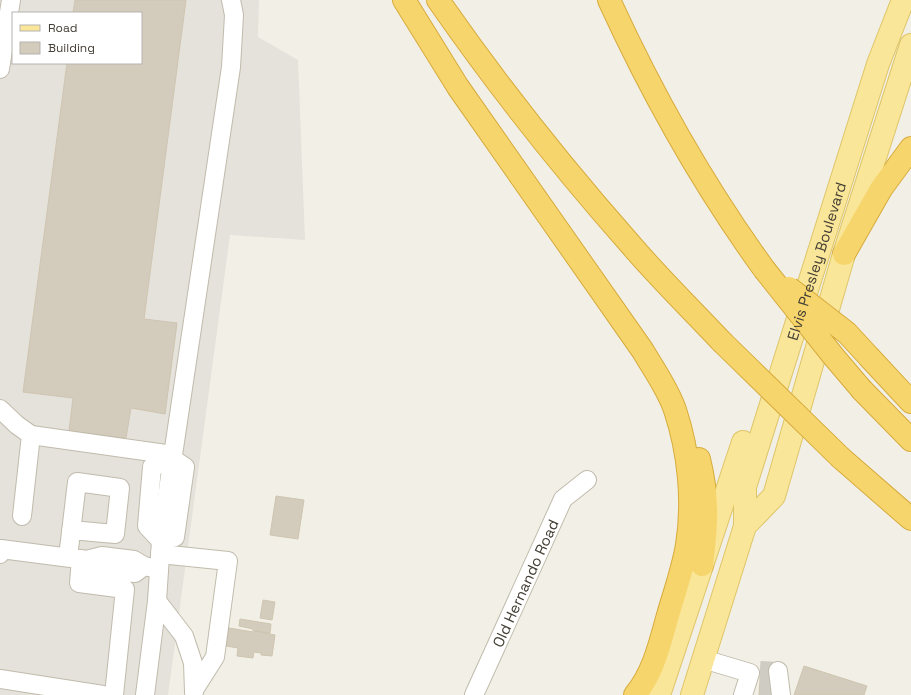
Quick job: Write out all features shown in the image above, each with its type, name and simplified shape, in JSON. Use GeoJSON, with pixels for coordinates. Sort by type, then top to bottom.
{"type":"FeatureCollection","features":[{"type":"Feature","properties":{"kind":"highway"},"geometry":{"type":"LineString","coordinates":[[404,0],[458,87],[643,351],[668,393],[675,410],[684,447],[689,484],[690,515],[687,543],[682,572],[655,658],[645,682],[635,695]]}},
{"type":"Feature","properties":{"kind":"highway"},"geometry":{"type":"LineString","coordinates":[[438,0],[531,125],[593,202],[632,247],[722,342],[841,458],[911,520]]}},
{"type":"Feature","properties":{"kind":"highway"},"geometry":{"type":"LineString","coordinates":[[609,0],[656,96],[687,152],[717,201],[764,268],[829,352],[862,390],[911,440]]}},
{"type":"Feature","properties":{"kind":"highway"},"geometry":{"type":"LineString","coordinates":[[844,254],[881,190],[911,148]]}},
{"type":"Feature","properties":{"kind":"highway"},"geometry":{"type":"LineString","coordinates":[[764,268],[847,333],[911,402]]}},
{"type":"Feature","properties":{"kind":"highway"},"geometry":{"type":"LineString","coordinates":[[675,410],[693,438],[703,475],[707,519],[702,565]]}},
{"type":"Feature","properties":{"kind":"main road","name":"Elvis Presley Boulevard"},"geometry":{"type":"LineString","coordinates":[[692,695],[745,526],[745,487],[878,64],[903,0]]}},
{"type":"Feature","properties":{"kind":"main road","name":"Elvis Presley Boulevard"},"geometry":{"type":"LineString","coordinates":[[745,526],[774,496],[844,254],[911,45]]}},
{"type":"Feature","properties":{"kind":"main road"},"geometry":{"type":"LineString","coordinates":[[658,695],[752,416],[786,355]]}},
{"type":"Feature","properties":{"kind":"street"},"geometry":{"type":"LineString","coordinates":[[0,69],[11,0]]}},
{"type":"Feature","properties":{"kind":"street"},"geometry":{"type":"LineString","coordinates":[[173,457],[231,68],[234,15],[231,0]]}},
{"type":"Feature","properties":{"kind":"street"},"geometry":{"type":"LineString","coordinates":[[0,409],[17,425],[31,435],[173,457],[185,467],[175,537],[156,557]]}},
{"type":"Feature","properties":{"kind":"street"},"geometry":{"type":"LineString","coordinates":[[22,516],[31,435]]}},
{"type":"Feature","properties":{"kind":"street"},"geometry":{"type":"LineString","coordinates":[[145,695],[157,601],[156,557],[147,526],[152,467],[173,457]]}},
{"type":"Feature","properties":{"kind":"street","name":"Old Hernando Road"},"geometry":{"type":"LineString","coordinates":[[474,695],[563,499],[587,480]]}},
{"type":"Feature","properties":{"kind":"street"},"geometry":{"type":"LineString","coordinates":[[71,530],[78,559],[79,583],[125,589],[114,695]]}},
{"type":"Feature","properties":{"kind":"street"},"geometry":{"type":"LineString","coordinates":[[0,554],[1,548],[78,559],[102,556],[134,560],[156,557],[228,561],[215,657],[194,693]]}},
{"type":"Feature","properties":{"kind":"street"},"geometry":{"type":"LineString","coordinates":[[157,601],[184,636],[193,663],[194,693]]}},
{"type":"Feature","properties":{"kind":"street"},"geometry":{"type":"LineString","coordinates":[[703,659],[750,673],[743,695]]}},
{"type":"Feature","properties":{"kind":"street"},"geometry":{"type":"LineString","coordinates":[[0,679],[102,695]]}},
{"type":"Feature","properties":{"kind":"shaded area"},"geometry":{"type":"Polygon","coordinates":[[[0,0],[259,0],[258,37],[298,60],[305,240],[230,235],[168,695],[0,695],[0,0]]]}},
{"type":"Feature","properties":{"kind":"building"},"geometry":{"type":"Polygon","coordinates":[[[75,0],[186,0],[144,319],[177,323],[165,414],[131,408],[126,438],[69,431],[73,398],[23,392],[67,64],[142,64],[142,12],[73,12],[75,0]]]}},
{"type":"Feature","properties":{"kind":"building"},"geometry":{"type":"Polygon","coordinates":[[[276,496],[304,500],[298,539],[270,535],[276,496]]]}},
{"type":"Feature","properties":{"kind":"building"},"geometry":{"type":"Polygon","coordinates":[[[263,600],[275,602],[272,620],[260,618],[263,600]]]}},
{"type":"Feature","properties":{"kind":"building"},"geometry":{"type":"Polygon","coordinates":[[[240,619],[271,624],[270,633],[255,631],[275,635],[272,656],[261,655],[261,653],[254,652],[253,658],[237,656],[238,648],[226,646],[229,628],[253,632],[253,629],[239,626],[240,619]]]}},
{"type":"Feature","properties":{"kind":"building"},"geometry":{"type":"Polygon","coordinates":[[[761,665],[778,666],[776,695],[759,695],[761,665]]]}},
{"type":"Feature","properties":{"kind":"building"},"geometry":{"type":"Polygon","coordinates":[[[804,666],[867,686],[864,695],[794,695],[804,666]]]}},
{"type":"Feature","properties":{"kind":"tunnel"},"geometry":{"type":"LineString","coordinates":[[760,670],[778,671]]}},
{"type":"Feature","properties":{"kind":"tunnel"},"geometry":{"type":"LineString","coordinates":[[760,686],[777,686]]}}]}
